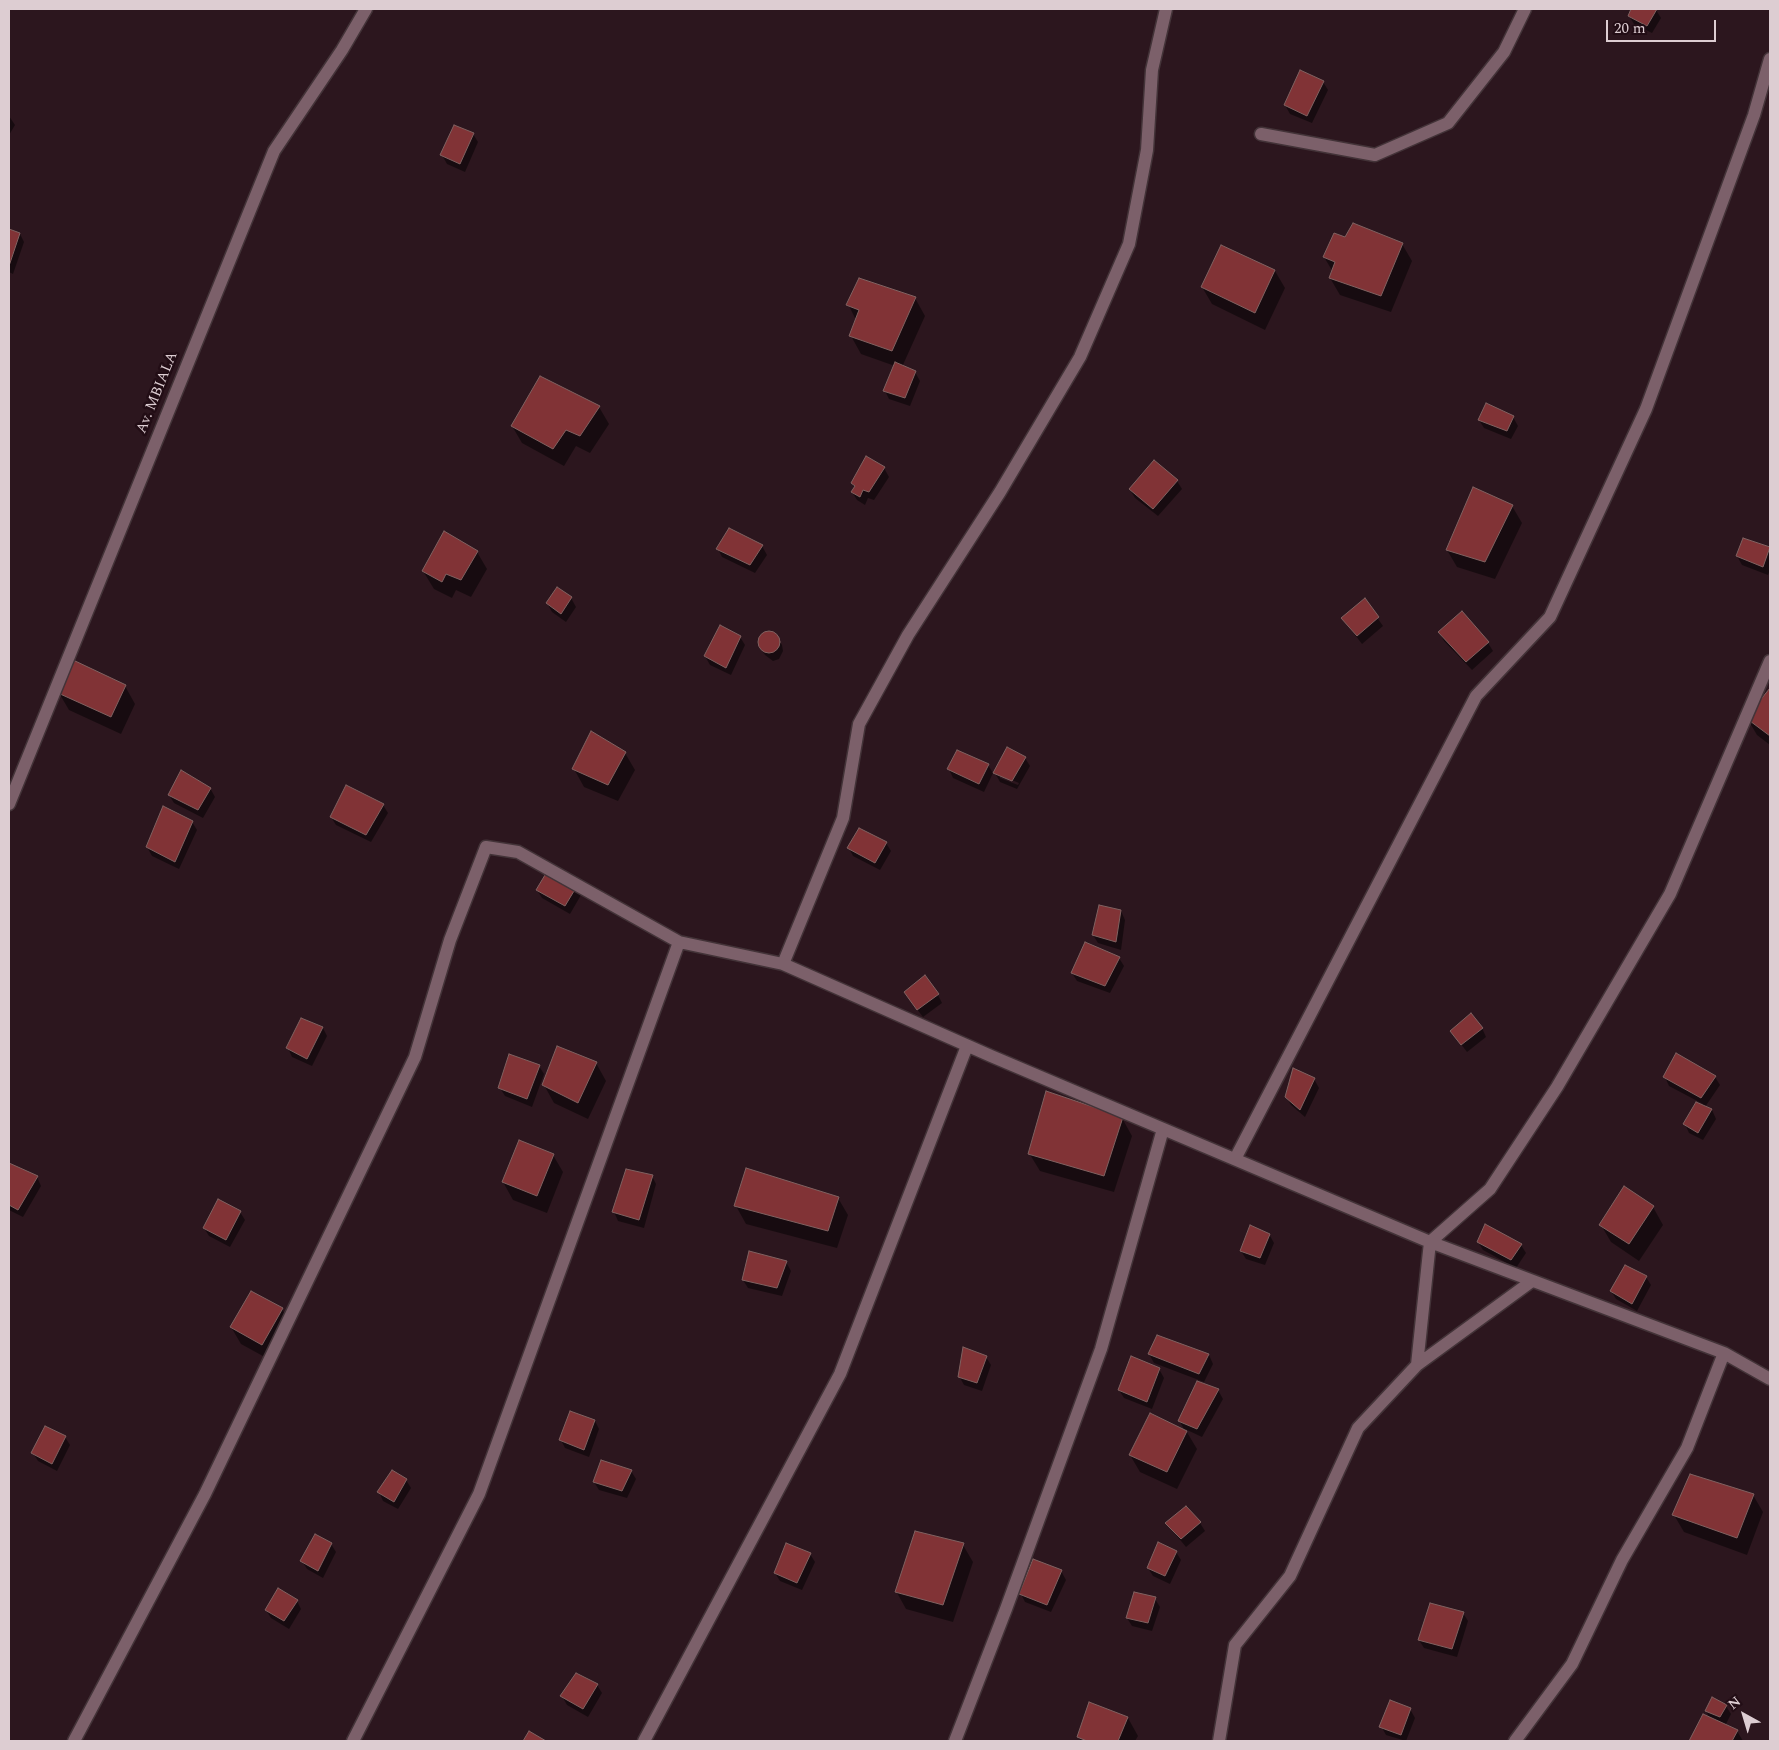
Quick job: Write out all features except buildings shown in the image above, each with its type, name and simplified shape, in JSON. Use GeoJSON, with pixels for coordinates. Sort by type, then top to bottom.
{"type":"FeatureCollection","features":[{"type":"Feature","properties":{"kind":"street","name":"Av. MBIALA"},"geometry":{"type":"LineString","coordinates":[[9,804],[274,151],[342,50],[366,9]]}},
{"type":"Feature","properties":{"kind":"street"},"geometry":{"type":"LineString","coordinates":[[783,964],[843,818],[859,724],[908,635],[1000,492],[1080,357],[1129,244],[1147,150],[1152,70],[1166,9]]}},
{"type":"Feature","properties":{"kind":"street"},"geometry":{"type":"LineString","coordinates":[[1260,134],[1374,155],[1448,122],[1504,52],[1525,9]]}},
{"type":"Feature","properties":{"kind":"street"},"geometry":{"type":"LineString","coordinates":[[1235,1160],[1476,696],[1550,617],[1646,409],[1754,114],[1770,59]]}},
{"type":"Feature","properties":{"kind":"street"},"geometry":{"type":"LineString","coordinates":[[1417,1365],[1430,1242],[1490,1189],[1567,1070],[1670,894],[1770,661]]}},
{"type":"Feature","properties":{"kind":"street"},"geometry":{"type":"LineString","coordinates":[[74,1741],[205,1494],[415,1057],[450,940],[486,847],[518,852],[679,942],[783,964],[967,1046],[1430,1242],[1724,1353],[1770,1379]]}},
{"type":"Feature","properties":{"kind":"street"},"geometry":{"type":"LineString","coordinates":[[353,1741],[479,1494],[679,942]]}},
{"type":"Feature","properties":{"kind":"street"},"geometry":{"type":"LineString","coordinates":[[644,1741],[840,1374],[967,1046]]}},
{"type":"Feature","properties":{"kind":"street"},"geometry":{"type":"LineString","coordinates":[[955,1741],[1006,1609],[1101,1349],[1163,1129]]}},
{"type":"Feature","properties":{"kind":"street"},"geometry":{"type":"LineString","coordinates":[[1219,1741],[1235,1646],[1290,1576],[1358,1428],[1417,1365],[1532,1281]]}},
{"type":"Feature","properties":{"kind":"street"},"geometry":{"type":"LineString","coordinates":[[1515,1741],[1572,1664],[1622,1560],[1687,1448],[1724,1353]]}}]}
